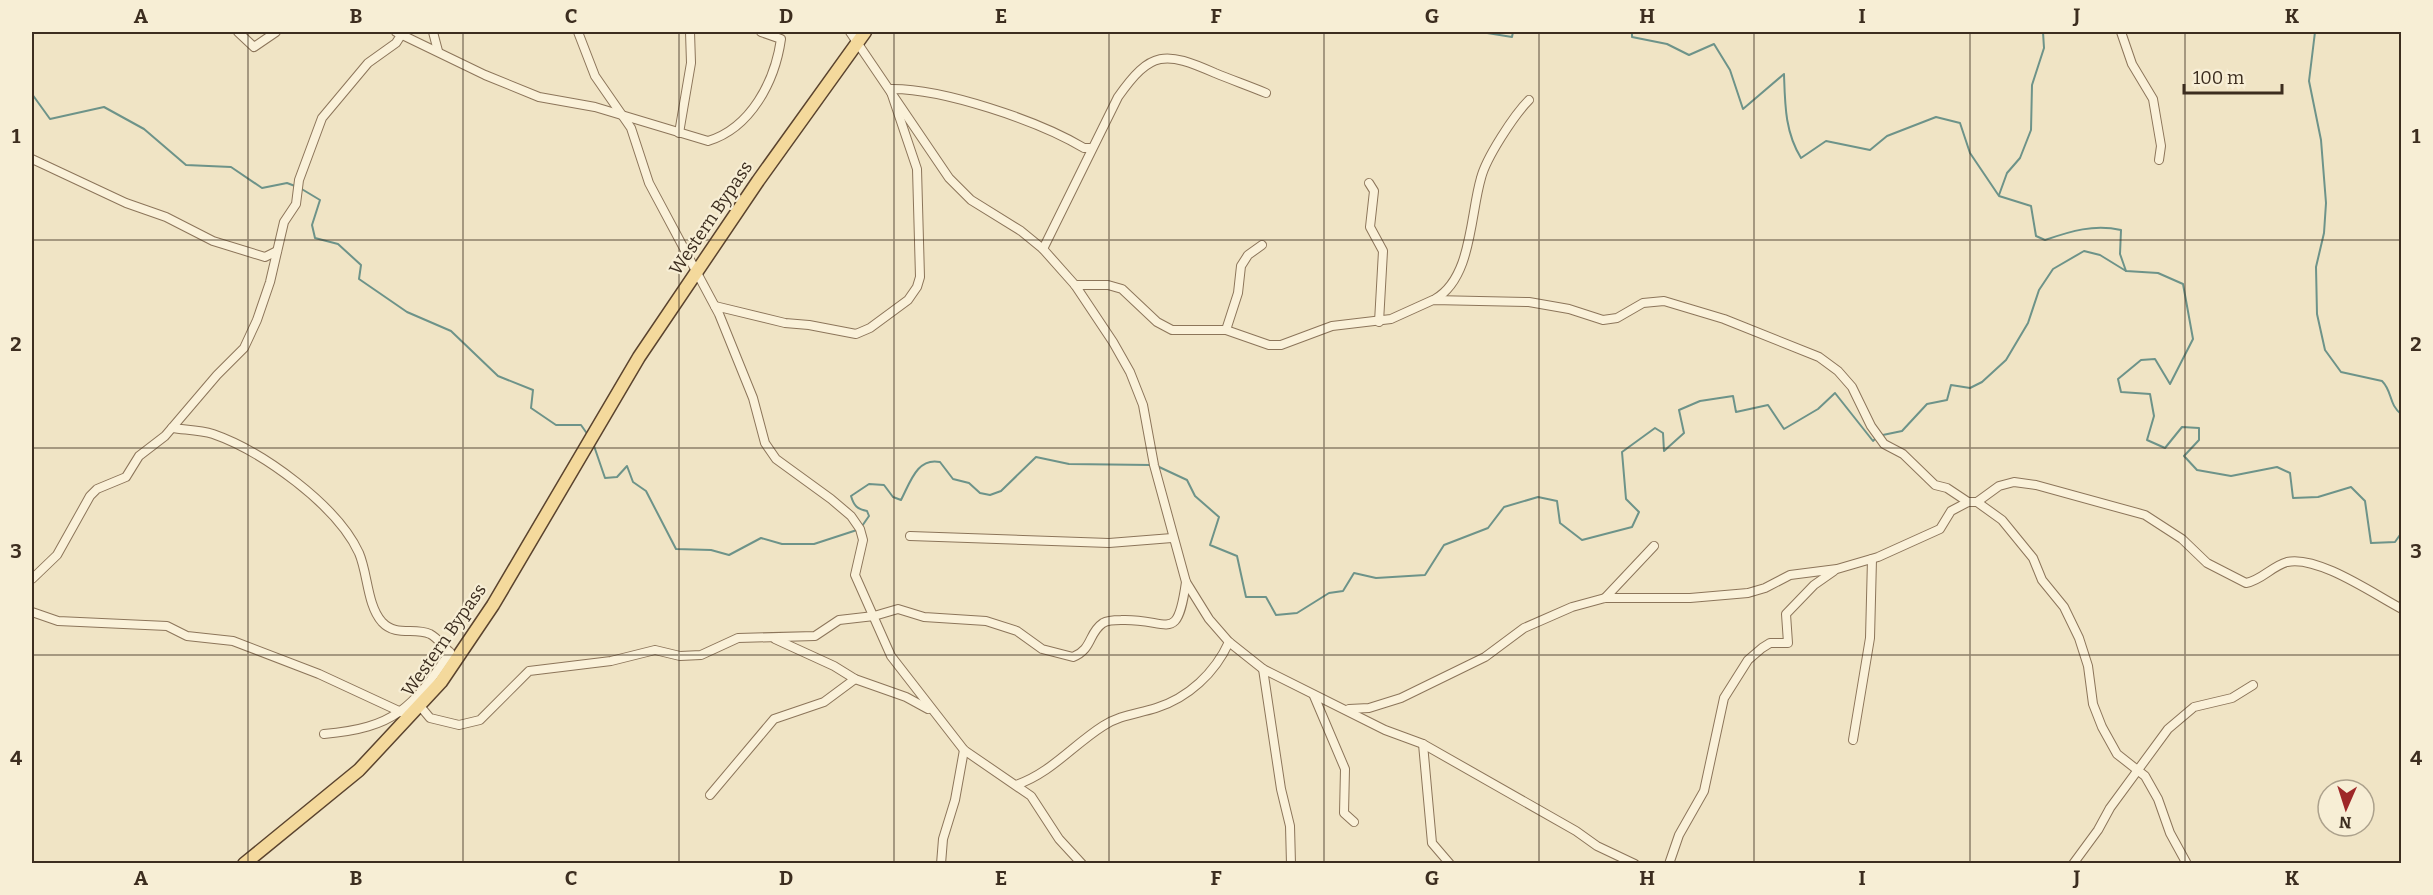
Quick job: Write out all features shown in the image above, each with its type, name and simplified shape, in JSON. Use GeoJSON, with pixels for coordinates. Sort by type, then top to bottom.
{"type":"FeatureCollection","features":[{"type":"Feature","properties":{"kind":"main road","name":"Western Bypass"},"geometry":{"type":"LineString","coordinates":[[244,864],[359,770],[441,682],[493,605],[595,430],[696,270],[865,32]]}},
{"type":"Feature","properties":{"kind":"street"},"geometry":{"type":"LineString","coordinates":[[238,32],[254,47],[276,32]]}},
{"type":"Feature","properties":{"kind":"street"},"geometry":{"type":"LineString","coordinates":[[32,579],[57,555],[90,496],[97,489],[126,477],[139,456],[172,428],[217,375],[244,348],[263,303],[284,222],[296,204],[299,181],[322,118],[368,63],[396,43],[400,32],[539,96],[595,107],[708,141],[733,130],[751,110],[767,85],[781,39],[761,32]]}},
{"type":"Feature","properties":{"kind":"street"},"geometry":{"type":"LineString","coordinates":[[433,32],[438,51]]}},
{"type":"Feature","properties":{"kind":"street"},"geometry":{"type":"LineString","coordinates":[[578,32],[595,76],[634,135],[649,183],[715,306],[745,376],[769,451],[851,516],[860,529],[863,540],[855,575],[891,656],[964,750],[1036,801],[1059,839],[1082,864]]}},
{"type":"Feature","properties":{"kind":"street"},"geometry":{"type":"LineString","coordinates":[[679,133],[691,63],[690,32]]}},
{"type":"Feature","properties":{"kind":"street"},"geometry":{"type":"LineString","coordinates":[[850,32],[961,192],[1021,231],[1043,249],[1075,285],[1113,342],[1140,397],[1172,538],[1186,582],[1209,619],[1229,642],[1263,669],[1314,696],[1423,744],[1576,831],[1597,846],[1635,864]]}},
{"type":"Feature","properties":{"kind":"street"},"geometry":{"type":"LineString","coordinates":[[2121,32],[2132,64],[2153,99],[2160,139],[2159,159]]}},
{"type":"Feature","properties":{"kind":"street"},"geometry":{"type":"LineString","coordinates":[[1043,249],[1090,148],[1118,97],[1134,75],[1147,64],[1163,59],[1187,60],[1266,93]]}},
{"type":"Feature","properties":{"kind":"street"},"geometry":{"type":"LineString","coordinates":[[890,89],[972,103],[1046,128],[1083,148],[1090,148]]}},
{"type":"Feature","properties":{"kind":"street"},"geometry":{"type":"LineString","coordinates":[[715,306],[785,323],[809,324],[856,334],[870,328],[908,300],[917,287],[920,277],[919,184],[913,151],[890,89]]}},
{"type":"Feature","properties":{"kind":"street"},"geometry":{"type":"LineString","coordinates":[[1075,285],[1107,285],[1122,289],[1156,322],[1172,330],[1226,330],[1276,346],[1332,326],[1379,322],[1403,315],[1442,295],[1459,274],[1484,168],[1514,116],[1529,100]]}},
{"type":"Feature","properties":{"kind":"street"},"geometry":{"type":"LineString","coordinates":[[32,159],[213,241],[265,257],[277,251]]}},
{"type":"Feature","properties":{"kind":"street"},"geometry":{"type":"LineString","coordinates":[[1369,183],[1374,191],[1370,226],[1383,251],[1379,322]]}},
{"type":"Feature","properties":{"kind":"street"},"geometry":{"type":"LineString","coordinates":[[1226,330],[1239,287],[1241,266],[1248,255],[1262,245]]}},
{"type":"Feature","properties":{"kind":"street"},"geometry":{"type":"LineString","coordinates":[[1433,300],[1529,302],[1569,309],[1603,320],[1617,318],[1643,303],[1671,301],[1775,338],[1819,357],[1838,371],[1852,387],[1871,426],[1884,444],[1903,454],[1935,484],[1947,488],[1968,502]]}},
{"type":"Feature","properties":{"kind":"street"},"geometry":{"type":"LineString","coordinates":[[172,428],[205,432],[238,444],[290,476],[332,514],[351,539],[364,566],[380,619],[392,629],[428,633],[450,652],[435,676],[401,712],[386,721],[324,734]]}},
{"type":"Feature","properties":{"kind":"street"},"geometry":{"type":"LineString","coordinates":[[1345,709],[1369,708],[1401,698],[1485,657],[1518,632],[1550,616],[1605,598],[1720,596],[1756,591],[1790,576],[1837,569],[1872,559],[1940,529],[1951,511],[1968,502],[1977,502],[2008,483],[2036,485],[2145,515],[2182,539],[2207,562],[2246,583],[2254,581],[2285,563],[2299,562],[2344,576],[2402,609]]}},
{"type":"Feature","properties":{"kind":"street"},"geometry":{"type":"LineString","coordinates":[[1977,502],[2008,527],[2033,558],[2042,580],[2064,607],[2079,638],[2088,666],[2093,704],[2102,727],[2117,754],[2139,770],[2152,786],[2170,832],[2187,864]]}},
{"type":"Feature","properties":{"kind":"street"},"geometry":{"type":"LineString","coordinates":[[910,536],[1109,543],[1172,538]]}},
{"type":"Feature","properties":{"kind":"street"},"geometry":{"type":"LineString","coordinates":[[1605,598],[1654,546]]}},
{"type":"Feature","properties":{"kind":"street"},"geometry":{"type":"LineString","coordinates":[[1853,740],[1870,638],[1872,559]]}},
{"type":"Feature","properties":{"kind":"street"},"geometry":{"type":"LineString","coordinates":[[1669,864],[1679,835],[1704,791],[1724,698],[1748,660],[1770,643],[1788,643],[1786,614],[1814,585],[1837,569]]}},
{"type":"Feature","properties":{"kind":"street"},"geometry":{"type":"LineString","coordinates":[[1804,573],[1813,580],[1814,585]]}},
{"type":"Feature","properties":{"kind":"street"},"geometry":{"type":"LineString","coordinates":[[420,706],[430,718],[470,724],[480,720],[529,670],[611,661],[655,650],[680,656],[701,655],[738,638],[775,639],[814,636],[839,620],[874,616],[898,609],[924,617],[986,621],[1017,631],[1042,649],[1073,657],[1086,650],[1098,628],[1110,620],[1142,620],[1166,626],[1175,624],[1180,616],[1186,582]]}},
{"type":"Feature","properties":{"kind":"street"},"geometry":{"type":"LineString","coordinates":[[32,612],[58,621],[167,626],[187,636],[233,641],[319,674],[401,712]]}},
{"type":"Feature","properties":{"kind":"street"},"geometry":{"type":"LineString","coordinates":[[775,639],[855,679],[906,697],[932,711]]}},
{"type":"Feature","properties":{"kind":"street"},"geometry":{"type":"LineString","coordinates":[[1016,785],[1035,777],[1065,757],[1090,735],[1111,721],[1163,705],[1184,694],[1215,668],[1229,642]]}},
{"type":"Feature","properties":{"kind":"street"},"geometry":{"type":"LineString","coordinates":[[1263,669],[1281,789],[1290,826],[1291,864]]}},
{"type":"Feature","properties":{"kind":"street"},"geometry":{"type":"LineString","coordinates":[[710,795],[774,719],[824,702],[855,679]]}},
{"type":"Feature","properties":{"kind":"street"},"geometry":{"type":"LineString","coordinates":[[2073,864],[2158,741],[2189,710],[2239,696],[2253,685]]}},
{"type":"Feature","properties":{"kind":"street"},"geometry":{"type":"LineString","coordinates":[[1314,696],[1345,769],[1344,813],[1354,822]]}},
{"type":"Feature","properties":{"kind":"street"},"geometry":{"type":"LineString","coordinates":[[1423,744],[1432,843],[1450,864]]}},
{"type":"Feature","properties":{"kind":"street"},"geometry":{"type":"LineString","coordinates":[[941,864],[943,839],[953,808],[964,750]]}},
{"type":"Feature","properties":{"kind":"waterway"},"geometry":{"type":"LineString","coordinates":[[1481,32],[1512,37],[1513,32]]}},
{"type":"Feature","properties":{"kind":"waterway"},"geometry":{"type":"LineString","coordinates":[[1632,32],[1632,37],[1667,44],[1689,55],[1714,44],[1730,70],[1743,109],[1784,74],[1789,128],[1801,158],[1826,141],[1870,150],[1887,136],[1936,117],[1960,123],[1970,153],[1999,196],[2031,206],[2036,236],[2045,240],[2083,229],[2121,230],[2120,254],[2126,271],[2158,273],[2183,284],[2193,339],[2170,384],[2155,359],[2141,360],[2118,379],[2121,392],[2150,394],[2154,416],[2147,440],[2165,448],[2182,427],[2199,428],[2199,440],[2184,456],[2197,470],[2231,476],[2277,467],[2290,473],[2293,498],[2318,497],[2351,487],[2365,501],[2371,543],[2395,542],[2402,532]]}},
{"type":"Feature","properties":{"kind":"waterway"},"geometry":{"type":"LineString","coordinates":[[1999,195],[2007,173],[2020,158],[2031,130],[2032,85],[2044,48],[2043,32]]}},
{"type":"Feature","properties":{"kind":"waterway"},"geometry":{"type":"LineString","coordinates":[[2315,32],[2309,81],[2321,140],[2326,203],[2324,233],[2316,267],[2317,314],[2325,350],[2341,372],[2382,381],[2395,407],[2402,415]]}},
{"type":"Feature","properties":{"kind":"waterway"},"geometry":{"type":"LineString","coordinates":[[32,94],[50,119],[104,107],[144,129],[186,165],[231,167],[262,188],[287,183],[295,186]]}},
{"type":"Feature","properties":{"kind":"waterway"},"geometry":{"type":"LineString","coordinates":[[300,188],[320,200],[312,225],[315,238],[338,244],[361,265],[359,279],[407,312],[451,331],[498,376],[533,390],[531,408],[556,425],[581,425],[588,435]]}},
{"type":"Feature","properties":{"kind":"waterway"},"geometry":{"type":"LineString","coordinates":[[1157,466],[1187,480],[1195,496],[1219,517],[1210,545],[1237,556],[1246,597],[1266,597],[1276,615],[1297,613],[1329,593],[1343,591],[1354,573],[1376,578],[1425,575],[1444,545],[1488,528],[1504,507],[1538,497],[1557,501],[1560,523],[1582,540],[1632,527],[1639,512],[1626,499],[1622,452],[1655,428],[1663,433],[1664,451],[1684,433],[1679,410],[1700,401],[1733,396],[1736,412],[1768,405],[1784,429],[1818,409],[1835,393],[1873,441],[1878,436],[1902,431],[1927,404],[1947,400],[1951,385],[1970,388],[1982,382],[2006,360],[2028,323],[2039,290],[2053,269],[2084,251],[2100,255],[2126,271]]}},
{"type":"Feature","properties":{"kind":"waterway"},"geometry":{"type":"LineString","coordinates":[[593,443],[605,478],[617,477],[627,466],[633,482],[646,491],[676,549],[711,550],[729,555],[761,538],[782,544],[814,544],[860,529],[869,516],[867,511],[856,506],[851,496],[869,484],[884,485],[893,497],[901,500],[911,479],[925,463],[940,462],[953,479],[969,483],[980,493],[990,495],[1001,491],[1036,457],[1069,464],[1151,465]]}}]}
